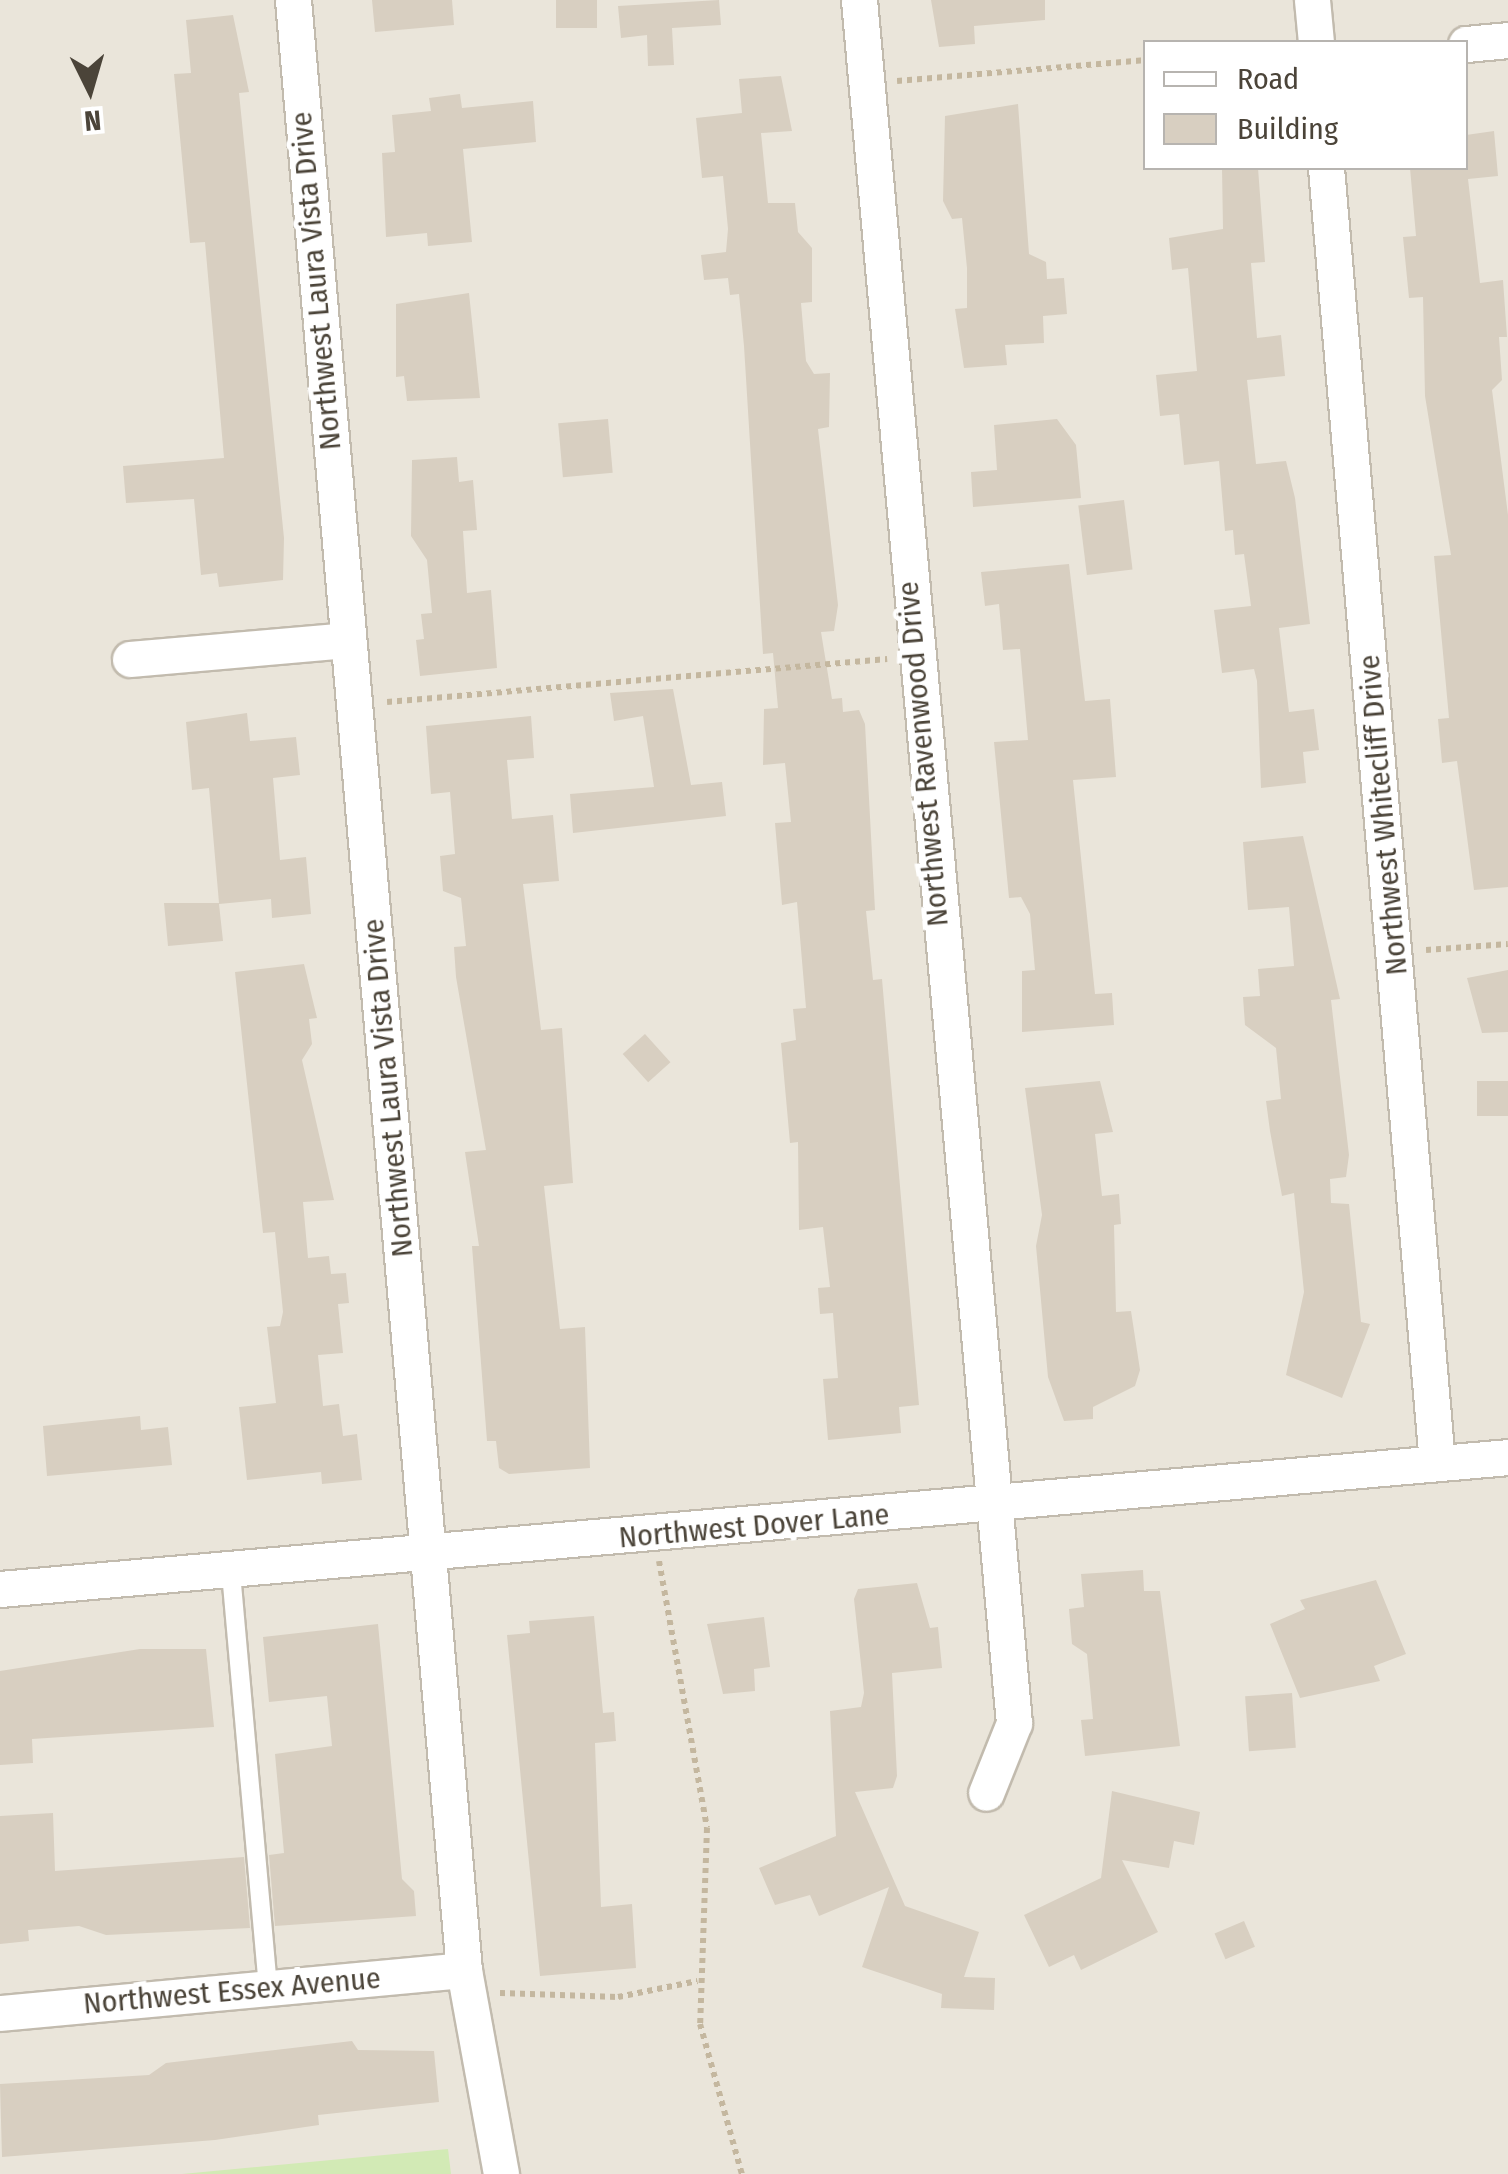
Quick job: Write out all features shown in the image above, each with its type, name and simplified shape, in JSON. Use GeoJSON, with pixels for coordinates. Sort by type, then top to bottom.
{"type":"FeatureCollection","features":[{"type":"Feature","properties":{"kind":"street","name":"Northwest Laura Vista Drive"},"geometry":{"type":"LineString","coordinates":[[293,0],[466,1983],[501,2174]]}},
{"type":"Feature","properties":{"kind":"street","name":"Northwest Ravenwood Drive"},"geometry":{"type":"LineString","coordinates":[[858,0],[914,657],[1014,1722],[986,1793]]}},
{"type":"Feature","properties":{"kind":"street"},"geometry":{"type":"LineString","coordinates":[[1312,0],[1316,40]]}},
{"type":"Feature","properties":{"kind":"street"},"geometry":{"type":"LineString","coordinates":[[1468,44],[1508,40]]}},
{"type":"Feature","properties":{"kind":"street","name":"Northwest Whitecliff Drive"},"geometry":{"type":"LineString","coordinates":[[1326,170],[1437,1463]]}},
{"type":"Feature","properties":{"kind":"street"},"geometry":{"type":"LineString","coordinates":[[130,659],[346,640]]}},
{"type":"Feature","properties":{"kind":"street","name":"Northwest Dover Lane"},"geometry":{"type":"LineString","coordinates":[[0,1589],[231,1573],[1508,1457]]}},
{"type":"Feature","properties":{"kind":"street","name":"Northwest Essex Avenue"},"geometry":{"type":"LineString","coordinates":[[0,2012],[268,1988],[466,1983]]}},
{"type":"Feature","properties":{"kind":"lane"},"geometry":{"type":"LineString","coordinates":[[231,1573],[268,1988]]}},
{"type":"Feature","properties":{"kind":"path"},"geometry":{"type":"LineString","coordinates":[[866,84],[1143,60]]}},
{"type":"Feature","properties":{"kind":"path"},"geometry":{"type":"LineString","coordinates":[[352,705],[914,657]]}},
{"type":"Feature","properties":{"kind":"path"},"geometry":{"type":"LineString","coordinates":[[1395,953],[1508,944]]}},
{"type":"Feature","properties":{"kind":"path"},"geometry":{"type":"LineString","coordinates":[[655,1535],[707,1828],[696,1981],[710,2068],[742,2174]]}},
{"type":"Feature","properties":{"kind":"path"},"geometry":{"type":"LineString","coordinates":[[466,1983],[618,1997],[696,1981]]}},
{"type":"Feature","properties":{"kind":"shaded area"},"geometry":{"type":"Polygon","coordinates":[[[0,0],[1508,0],[1508,2174],[0,2174],[0,0]]]}},
{"type":"Feature","properties":{"kind":"green space"},"geometry":{"type":"Polygon","coordinates":[[[448,2149],[451,2174],[182,2174],[448,2149]]]}},
{"type":"Feature","properties":{"kind":"building"},"geometry":{"type":"Polygon","coordinates":[[[372,0],[452,0],[454,25],[375,32],[372,0]]]}},
{"type":"Feature","properties":{"kind":"building"},"geometry":{"type":"Polygon","coordinates":[[[556,0],[597,0],[597,28],[556,28],[556,0]]]}},
{"type":"Feature","properties":{"kind":"building"},"geometry":{"type":"Polygon","coordinates":[[[719,0],[721,25],[672,28],[674,65],[648,66],[647,35],[621,38],[618,6],[719,0]]]}},
{"type":"Feature","properties":{"kind":"building"},"geometry":{"type":"Polygon","coordinates":[[[931,0],[1045,0],[1045,20],[974,26],[975,44],[939,47],[931,0]]]}},
{"type":"Feature","properties":{"kind":"building"},"geometry":{"type":"Polygon","coordinates":[[[233,15],[249,92],[239,93],[284,538],[283,580],[219,587],[217,573],[201,575],[194,499],[126,503],[123,466],[224,458],[205,242],[190,243],[174,74],[191,73],[186,20],[233,15]]]}},
{"type":"Feature","properties":{"kind":"building"},"geometry":{"type":"Polygon","coordinates":[[[781,76],[792,131],[761,133],[768,203],[795,203],[798,232],[812,248],[812,302],[801,303],[806,361],[814,374],[830,373],[829,427],[818,429],[838,605],[834,631],[821,632],[832,699],[842,698],[843,712],[859,710],[865,724],[875,910],[866,911],[873,980],[882,979],[919,1405],[899,1407],[901,1433],[828,1440],[823,1379],[838,1378],[833,1313],[820,1314],[818,1288],[830,1287],[823,1227],[799,1230],[798,1142],[790,1143],[781,1043],[796,1040],[793,1009],[806,1008],[797,902],[782,905],[775,823],[791,822],[785,763],[763,765],[764,709],[778,708],[773,653],[763,654],[739,294],[730,295],[728,278],[704,280],[701,255],[726,252],[728,229],[723,176],[702,178],[696,118],[742,113],[739,79],[781,76]]]}},
{"type":"Feature","properties":{"kind":"building"},"geometry":{"type":"Polygon","coordinates":[[[460,94],[462,108],[533,101],[536,142],[463,149],[472,242],[428,246],[427,233],[386,237],[382,153],[395,152],[392,115],[431,111],[429,98],[460,94]]]}},
{"type":"Feature","properties":{"kind":"building"},"geometry":{"type":"Polygon","coordinates":[[[1018,104],[1029,254],[1046,262],[1047,279],[1064,278],[1067,314],[1043,316],[1044,343],[1005,345],[1007,365],[964,368],[955,309],[967,308],[967,268],[962,218],[952,219],[943,201],[945,116],[1018,104]]]}},
{"type":"Feature","properties":{"kind":"building"},"geometry":{"type":"Polygon","coordinates":[[[1494,131],[1498,176],[1468,179],[1480,283],[1503,280],[1507,337],[1499,337],[1502,380],[1492,390],[1508,515],[1508,887],[1474,890],[1457,761],[1442,763],[1438,719],[1449,718],[1434,556],[1451,555],[1425,396],[1423,297],[1409,298],[1403,237],[1416,236],[1410,170],[1468,170],[1468,135],[1494,131]]]}},
{"type":"Feature","properties":{"kind":"building"},"geometry":{"type":"Polygon","coordinates":[[[1222,170],[1258,170],[1265,262],[1251,263],[1257,338],[1281,335],[1285,376],[1247,380],[1256,464],[1286,461],[1295,498],[1310,624],[1279,628],[1289,712],[1314,709],[1319,750],[1303,752],[1306,783],[1261,788],[1254,669],[1222,673],[1214,610],[1251,606],[1244,554],[1235,555],[1233,530],[1225,531],[1219,461],[1184,465],[1179,414],[1160,416],[1156,375],[1197,371],[1188,268],[1172,270],[1169,238],[1223,229],[1222,170]]]}},
{"type":"Feature","properties":{"kind":"building"},"geometry":{"type":"Polygon","coordinates":[[[469,293],[480,398],[407,401],[404,376],[396,377],[396,304],[469,293]]]}},
{"type":"Feature","properties":{"kind":"building"},"geometry":{"type":"Polygon","coordinates":[[[608,419],[613,473],[563,477],[558,423],[608,419]]]}},
{"type":"Feature","properties":{"kind":"building"},"geometry":{"type":"Polygon","coordinates":[[[1057,419],[1076,445],[1081,498],[973,507],[971,472],[997,470],[994,425],[1057,419]]]}},
{"type":"Feature","properties":{"kind":"building"},"geometry":{"type":"Polygon","coordinates":[[[457,457],[459,482],[473,480],[477,530],[463,531],[467,593],[491,590],[497,668],[420,676],[416,640],[424,639],[421,614],[432,613],[427,560],[411,536],[412,460],[457,457]]]}},
{"type":"Feature","properties":{"kind":"building"},"geometry":{"type":"Polygon","coordinates":[[[1124,500],[1133,569],[1087,575],[1078,506],[1124,500]]]}},
{"type":"Feature","properties":{"kind":"building"},"geometry":{"type":"Polygon","coordinates":[[[1069,564],[1085,701],[1110,699],[1116,777],[1073,780],[1095,994],[1112,993],[1114,1025],[1022,1032],[1022,971],[1035,970],[1030,914],[1021,897],[1009,898],[994,742],[1028,740],[1020,649],[1003,650],[999,604],[985,606],[981,572],[1069,564]]]}},
{"type":"Feature","properties":{"kind":"building"},"geometry":{"type":"Polygon","coordinates":[[[673,689],[691,785],[722,782],[726,816],[573,833],[570,794],[654,787],[643,716],[614,721],[610,693],[673,689]]]}},
{"type":"Feature","properties":{"kind":"building"},"geometry":{"type":"Polygon","coordinates":[[[247,713],[250,741],[296,737],[300,775],[273,778],[280,860],[306,857],[311,914],[272,918],[271,899],[219,904],[223,941],[168,946],[164,903],[219,903],[209,788],[192,790],[186,722],[247,713]]]}},
{"type":"Feature","properties":{"kind":"building"},"geometry":{"type":"Polygon","coordinates":[[[531,716],[534,758],[507,760],[512,819],[553,815],[559,881],[523,884],[541,1030],[562,1028],[573,1183],[544,1186],[560,1329],[585,1327],[590,1468],[509,1474],[499,1468],[496,1441],[487,1441],[472,1246],[479,1246],[465,1152],[486,1150],[456,977],[454,947],[466,946],[461,898],[443,891],[440,856],[455,854],[450,792],[431,794],[426,726],[531,716]]]}},
{"type":"Feature","properties":{"kind":"building"},"geometry":{"type":"Polygon","coordinates":[[[1303,836],[1340,999],[1331,1000],[1349,1155],[1346,1177],[1330,1179],[1331,1203],[1349,1204],[1361,1322],[1370,1324],[1342,1398],[1286,1375],[1304,1292],[1294,1193],[1282,1196],[1266,1101],[1281,1099],[1276,1048],[1245,1025],[1243,997],[1260,996],[1258,969],[1294,966],[1289,907],[1248,910],[1243,842],[1303,836]]]}},
{"type":"Feature","properties":{"kind":"building"},"geometry":{"type":"Polygon","coordinates":[[[304,964],[317,1018],[309,1019],[312,1044],[302,1060],[334,1200],[303,1202],[308,1258],[329,1256],[331,1274],[346,1273],[349,1303],[338,1304],[343,1353],[318,1355],[323,1406],[339,1404],[343,1436],[357,1434],[362,1480],[322,1484],[321,1472],[247,1480],[239,1407],[276,1403],[267,1327],[280,1326],[283,1312],[275,1232],[263,1233],[235,972],[304,964]]]}},
{"type":"Feature","properties":{"kind":"building"},"geometry":{"type":"Polygon","coordinates":[[[1508,970],[1508,1032],[1482,1033],[1467,978],[1508,970]]]}},
{"type":"Feature","properties":{"kind":"building"},"geometry":{"type":"Polygon","coordinates":[[[645,1034],[670,1062],[648,1082],[623,1054],[645,1034]]]}},
{"type":"Feature","properties":{"kind":"building"},"geometry":{"type":"Polygon","coordinates":[[[1100,1081],[1113,1132],[1095,1134],[1102,1196],[1119,1194],[1121,1224],[1114,1225],[1116,1312],[1131,1311],[1140,1370],[1135,1386],[1093,1407],[1093,1419],[1064,1421],[1048,1377],[1036,1246],[1042,1215],[1025,1088],[1100,1081]]]}},
{"type":"Feature","properties":{"kind":"building"},"geometry":{"type":"Polygon","coordinates":[[[1477,1081],[1508,1081],[1508,1116],[1477,1116],[1477,1081]]]}},
{"type":"Feature","properties":{"kind":"building"},"geometry":{"type":"Polygon","coordinates":[[[140,1416],[141,1430],[168,1427],[172,1465],[47,1476],[43,1426],[140,1416]]]}},
{"type":"Feature","properties":{"kind":"building"},"geometry":{"type":"Polygon","coordinates":[[[1143,1570],[1144,1591],[1160,1591],[1180,1746],[1085,1756],[1081,1720],[1093,1719],[1087,1654],[1072,1644],[1069,1609],[1084,1607],[1081,1574],[1143,1570]]]}},
{"type":"Feature","properties":{"kind":"building"},"geometry":{"type":"Polygon","coordinates":[[[1376,1580],[1406,1654],[1374,1666],[1380,1681],[1300,1698],[1270,1624],[1305,1609],[1300,1600],[1376,1580]]]}},
{"type":"Feature","properties":{"kind":"building"},"geometry":{"type":"Polygon","coordinates":[[[917,1583],[930,1628],[938,1627],[942,1668],[892,1673],[897,1776],[893,1788],[855,1792],[905,1906],[979,1932],[964,1977],[995,1978],[994,2010],[941,2008],[942,1994],[862,1967],[889,1887],[819,1916],[810,1895],[775,1905],[759,1868],[836,1836],[830,1711],[861,1707],[864,1693],[854,1599],[858,1589],[917,1583]]]}},
{"type":"Feature","properties":{"kind":"building"},"geometry":{"type":"Polygon","coordinates":[[[594,1616],[603,1713],[614,1712],[616,1741],[595,1743],[601,1907],[632,1904],[636,1968],[540,1976],[507,1635],[530,1633],[529,1621],[594,1616]]]}},
{"type":"Feature","properties":{"kind":"building"},"geometry":{"type":"Polygon","coordinates":[[[764,1617],[770,1667],[754,1669],[755,1691],[723,1694],[707,1624],[764,1617]]]}},
{"type":"Feature","properties":{"kind":"building"},"geometry":{"type":"Polygon","coordinates":[[[378,1624],[402,1879],[414,1891],[416,1916],[275,1926],[269,1855],[284,1853],[275,1754],[332,1746],[327,1696],[269,1702],[263,1637],[378,1624]]]}},
{"type":"Feature","properties":{"kind":"building"},"geometry":{"type":"Polygon","coordinates":[[[140,1649],[206,1649],[214,1727],[32,1739],[33,1763],[0,1765],[0,1671],[140,1649]]]}},
{"type":"Feature","properties":{"kind":"building"},"geometry":{"type":"Polygon","coordinates":[[[1292,1693],[1296,1748],[1249,1751],[1245,1696],[1292,1693]]]}},
{"type":"Feature","properties":{"kind":"building"},"geometry":{"type":"Polygon","coordinates":[[[1112,1791],[1200,1812],[1194,1845],[1174,1841],[1169,1868],[1122,1860],[1158,1932],[1081,1970],[1074,1955],[1049,1967],[1024,1915],[1101,1878],[1112,1791]]]}},
{"type":"Feature","properties":{"kind":"building"},"geometry":{"type":"Polygon","coordinates":[[[53,1813],[55,1871],[244,1857],[250,1928],[106,1935],[79,1926],[28,1930],[29,1941],[0,1944],[0,1816],[53,1813]]]}},
{"type":"Feature","properties":{"kind":"building"},"geometry":{"type":"Polygon","coordinates":[[[1244,1921],[1255,1947],[1225,1959],[1215,1934],[1244,1921]]]}},
{"type":"Feature","properties":{"kind":"building"},"geometry":{"type":"Polygon","coordinates":[[[352,2041],[358,2050],[434,2051],[439,2102],[318,2115],[319,2125],[215,2140],[2,2157],[0,2084],[149,2075],[166,2063],[352,2041]]]}}]}
